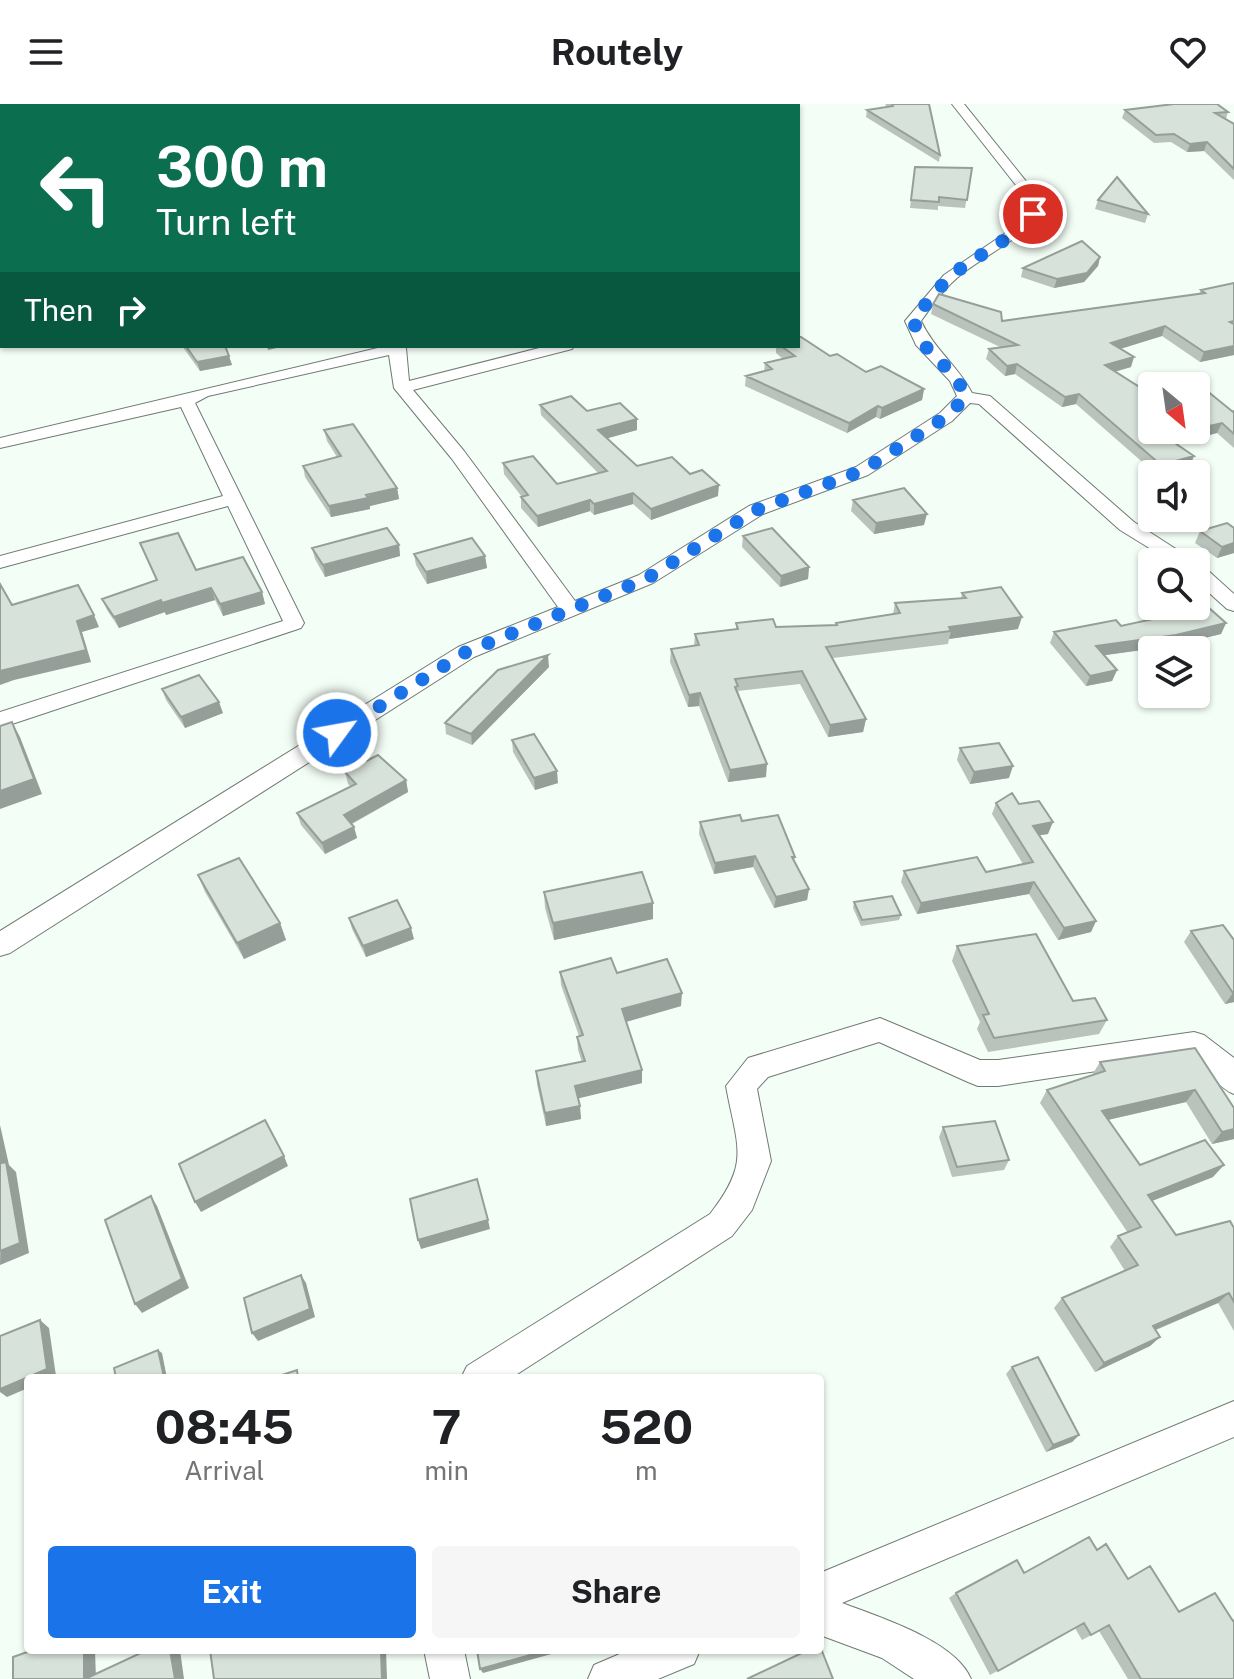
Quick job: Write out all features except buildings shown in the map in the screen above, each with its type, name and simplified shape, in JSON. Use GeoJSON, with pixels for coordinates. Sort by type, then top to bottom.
{"type":"FeatureCollection","features":[{"type":"Feature","properties":{"kind":"street"},"geometry":{"type":"LineString","coordinates":[[958,104],[1025,188],[1033,214],[1016,234],[961,268],[928,300],[913,321],[924,345],[957,379],[966,397]]}},
{"type":"Feature","properties":{"kind":"street"},"geometry":{"type":"LineString","coordinates":[[0,443],[186,401],[203,392],[393,348]]}},
{"type":"Feature","properties":{"kind":"street"},"geometry":{"type":"LineString","coordinates":[[397,348],[402,388],[458,455],[571,610]]}},
{"type":"Feature","properties":{"kind":"street"},"geometry":{"type":"LineString","coordinates":[[402,388],[558,348]]}},
{"type":"Feature","properties":{"kind":"street"},"geometry":{"type":"LineString","coordinates":[[966,397],[984,400],[1127,526],[1163,548]]}},
{"type":"Feature","properties":{"kind":"street"},"geometry":{"type":"LineString","coordinates":[[0,945],[466,652],[646,579],[756,510],[862,471],[946,417],[966,397]]}},
{"type":"Feature","properties":{"kind":"street"},"geometry":{"type":"LineString","coordinates":[[0,720],[294,623],[186,401]]}},
{"type":"Feature","properties":{"kind":"street"},"geometry":{"type":"LineString","coordinates":[[0,562],[233,499]]}},
{"type":"Feature","properties":{"kind":"street"},"geometry":{"type":"LineString","coordinates":[[1210,583],[1234,605]]}},
{"type":"Feature","properties":{"kind":"street"},"geometry":{"type":"LineString","coordinates":[[485,1374],[721,1225],[741,1199],[755,1161],[741,1086],[758,1067],[880,1030],[978,1073],[998,1073],[1194,1044],[1222,1065],[1234,1081]]}},
{"type":"Feature","properties":{"kind":"street"},"geometry":{"type":"LineString","coordinates":[[824,1591],[1234,1419]]}},
{"type":"Feature","properties":{"kind":"street"},"geometry":{"type":"LineString","coordinates":[[824,1617],[894,1643],[951,1679]]}},
{"type":"Feature","properties":{"kind":"street"},"geometry":{"type":"LineString","coordinates":[[445,1654],[450,1679]]}},
{"type":"Feature","properties":{"kind":"street"},"geometry":{"type":"LineString","coordinates":[[608,1679],[670,1654]]}},
{"type":"Feature","properties":{"kind":"route"},"geometry":{"type":"LineString","coordinates":[[337,733],[466,652],[646,579],[756,510],[862,471],[946,417],[966,397],[957,379],[924,345],[913,321],[928,300],[961,268],[1016,234],[1033,214]]}}]}
